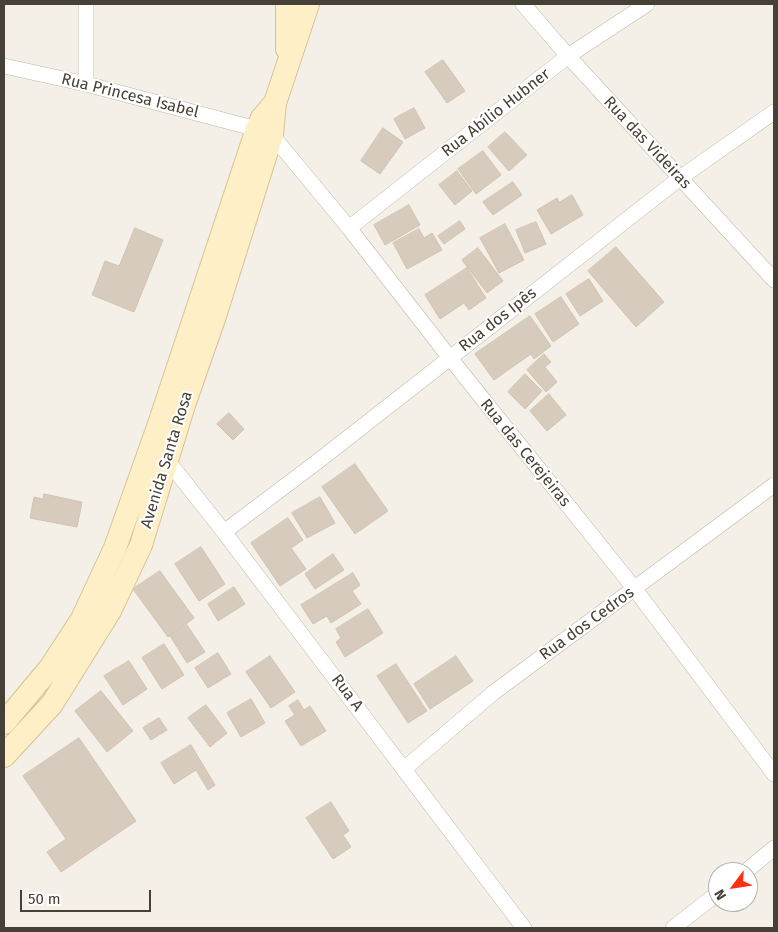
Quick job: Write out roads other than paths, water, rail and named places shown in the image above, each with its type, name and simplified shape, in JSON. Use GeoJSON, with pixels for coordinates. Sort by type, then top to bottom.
{"type":"FeatureCollection","features":[{"type":"Feature","properties":{"kind":"main road"},"geometry":{"type":"LineString","coordinates":[[286,4],[287,70]]}},
{"type":"Feature","properties":{"kind":"main road"},"geometry":{"type":"LineString","coordinates":[[287,70],[308,4]]}},
{"type":"Feature","properties":{"kind":"main road","name":"Avenida Santa Rosa"},"geometry":{"type":"LineString","coordinates":[[4,722],[50,668],[82,619],[167,430],[215,316],[264,132],[287,70]]}},
{"type":"Feature","properties":{"kind":"main road","name":"Avenida Santa Rosa"},"geometry":{"type":"LineString","coordinates":[[4,756],[52,704],[110,611],[141,545],[167,460],[167,430]]}},
{"type":"Feature","properties":{"kind":"main road"},"geometry":{"type":"LineString","coordinates":[[110,558],[130,569]]}},
{"type":"Feature","properties":{"kind":"street"},"geometry":{"type":"LineString","coordinates":[[86,4],[86,84]]}},
{"type":"Feature","properties":{"kind":"street","name":"Rua das Videiras"},"geometry":{"type":"LineString","coordinates":[[523,4],[568,56],[774,280]]}},
{"type":"Feature","properties":{"kind":"street","name":"Rua Abílio Hubner"},"geometry":{"type":"LineString","coordinates":[[349,228],[568,56],[646,4]]}},
{"type":"Feature","properties":{"kind":"street","name":"Rua Princesa Isabel"},"geometry":{"type":"LineString","coordinates":[[4,66],[86,84],[264,132]]}},
{"type":"Feature","properties":{"kind":"street","name":"Rua dos Ipês"},"geometry":{"type":"LineString","coordinates":[[224,532],[317,462],[680,178],[774,112]]}},
{"type":"Feature","properties":{"kind":"street","name":"Rua das Cerejeiras"},"geometry":{"type":"LineString","coordinates":[[264,132],[349,228],[450,358],[634,588],[774,774]]}},
{"type":"Feature","properties":{"kind":"street","name":"Rua A"},"geometry":{"type":"LineString","coordinates":[[167,460],[224,532],[524,928]]}},
{"type":"Feature","properties":{"kind":"street","name":"Rua dos Cedros"},"geometry":{"type":"LineString","coordinates":[[404,769],[493,693],[774,486]]}},
{"type":"Feature","properties":{"kind":"street"},"geometry":{"type":"LineString","coordinates":[[756,862],[774,848]]}},
{"type":"Feature","properties":{"kind":"street"},"geometry":{"type":"LineString","coordinates":[[673,928],[708,901]]}}]}
